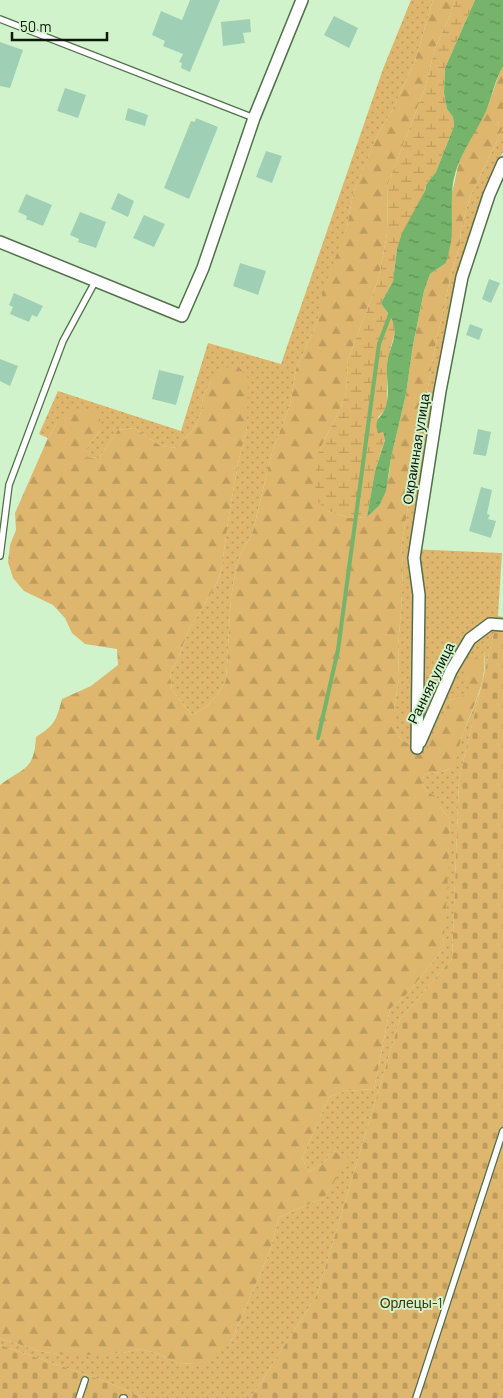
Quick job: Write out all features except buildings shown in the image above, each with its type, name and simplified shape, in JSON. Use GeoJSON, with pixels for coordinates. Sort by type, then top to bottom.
{"type":"FeatureCollection","features":[{"type":"Feature","properties":{"kind":"street"},"geometry":{"type":"LineString","coordinates":[[0,242],[182,316],[203,268],[254,118],[302,0]]}},
{"type":"Feature","properties":{"kind":"street","name":"Окраинная улица"},"geometry":{"type":"LineString","coordinates":[[417,748],[419,595],[414,558],[440,391],[462,277],[489,195],[503,163]]}},
{"type":"Feature","properties":{"kind":"street","name":"Ранняя улица"},"geometry":{"type":"LineString","coordinates":[[417,748],[450,671],[470,639],[490,624],[503,625]]}},
{"type":"Feature","properties":{"kind":"lane"},"geometry":{"type":"LineString","coordinates":[[0,19],[254,118]]}},
{"type":"Feature","properties":{"kind":"lane"},"geometry":{"type":"LineString","coordinates":[[0,556],[9,486],[63,342],[96,280]]}},
{"type":"Feature","properties":{"kind":"lane"},"geometry":{"type":"LineString","coordinates":[[416,1398],[503,1131]]}},
{"type":"Feature","properties":{"kind":"lane"},"geometry":{"type":"LineString","coordinates":[[79,1398],[85,1380]]}},
{"type":"Feature","properties":{"kind":"green space"},"geometry":{"type":"Polygon","coordinates":[[[411,0],[433,0],[415,61],[394,107],[377,136],[353,194],[347,227],[317,323],[296,369],[290,405],[272,452],[252,535],[243,549],[237,564],[231,597],[226,681],[206,707],[192,715],[172,690],[170,674],[178,659],[189,629],[215,587],[221,572],[230,508],[247,427],[211,381],[203,396],[201,412],[195,427],[177,448],[161,446],[134,428],[118,430],[99,458],[82,457],[100,431],[57,423],[48,438],[39,434],[58,391],[181,431],[208,343],[281,364],[383,69],[411,0]]]}},
{"type":"Feature","properties":{"kind":"green space"},"geometry":{"type":"Polygon","coordinates":[[[433,0],[455,0],[435,48],[425,88],[388,184],[387,234],[377,283],[348,359],[346,392],[341,407],[319,451],[327,511],[350,518],[367,517],[379,506],[389,475],[391,458],[406,394],[413,345],[424,291],[430,274],[446,263],[452,231],[451,198],[458,166],[463,150],[488,106],[503,67],[503,128],[470,197],[461,228],[460,244],[434,352],[401,548],[403,564],[398,645],[399,678],[394,710],[394,725],[401,740],[410,744],[424,757],[450,700],[470,693],[463,667],[484,652],[485,664],[481,686],[456,759],[446,771],[424,775],[422,783],[426,790],[439,799],[440,807],[450,819],[443,949],[409,992],[390,1009],[374,1089],[344,1091],[329,1097],[302,1158],[309,1172],[323,1163],[334,1151],[349,1158],[324,1198],[279,1217],[270,1251],[230,1344],[206,1363],[196,1364],[178,1363],[156,1353],[139,1349],[123,1353],[89,1355],[63,1355],[39,1351],[0,1338],[0,785],[21,771],[30,762],[35,748],[36,737],[54,722],[62,699],[91,686],[118,665],[117,649],[85,644],[72,633],[65,618],[53,605],[24,591],[13,578],[8,562],[10,545],[16,530],[15,513],[48,438],[57,423],[69,412],[85,409],[100,414],[100,431],[90,443],[83,457],[99,458],[118,430],[134,428],[161,446],[177,448],[195,427],[201,412],[203,396],[211,381],[222,369],[237,365],[248,378],[247,427],[230,508],[221,572],[215,587],[189,629],[178,659],[170,674],[172,690],[192,715],[206,707],[226,681],[231,597],[237,564],[243,549],[252,535],[272,452],[290,405],[296,369],[317,323],[323,290],[347,227],[353,194],[377,136],[394,107],[415,61],[433,0]]]}},
{"type":"Feature","properties":{"kind":"green space"},"geometry":{"type":"Polygon","coordinates":[[[455,0],[475,0],[445,68],[444,93],[447,109],[453,117],[454,126],[436,172],[426,185],[426,189],[397,249],[393,281],[381,303],[394,323],[395,331],[387,362],[387,404],[384,411],[378,417],[385,439],[375,471],[367,517],[350,518],[327,511],[315,499],[316,467],[319,451],[341,407],[346,392],[348,359],[377,283],[387,234],[388,184],[425,88],[435,48],[455,0]]]}},
{"type":"Feature","properties":{"kind":"green space"},"geometry":{"type":"Polygon","coordinates":[[[503,128],[503,152],[484,189],[458,277],[409,549],[502,553],[498,616],[484,674],[484,652],[471,693],[450,700],[424,758],[410,744],[401,740],[394,725],[394,710],[399,678],[398,645],[403,564],[401,548],[434,352],[460,244],[461,228],[470,197],[503,128]]]}},
{"type":"Feature","properties":{"kind":"green space","name":"Орлецы-1"},"geometry":{"type":"Polygon","coordinates":[[[498,616],[503,617],[503,1398],[251,1398],[317,1295],[400,1019],[452,959],[459,779],[498,616]]]}},
{"type":"Feature","properties":{"kind":"green space"},"geometry":{"type":"Polygon","coordinates":[[[481,687],[459,779],[452,959],[400,1019],[317,1295],[251,1398],[143,1398],[110,1383],[0,1345],[0,1338],[39,1351],[63,1355],[123,1353],[139,1349],[156,1353],[178,1363],[196,1364],[230,1344],[270,1251],[279,1217],[324,1198],[348,1158],[334,1151],[323,1163],[309,1172],[302,1158],[329,1097],[344,1091],[374,1089],[390,1009],[409,992],[443,949],[450,819],[422,783],[424,775],[447,771],[454,762],[481,687]]]}},
{"type":"Feature","properties":{"kind":"green space"},"geometry":{"type":"Polygon","coordinates":[[[0,1345],[110,1383],[143,1398],[0,1398],[0,1345]]]}},
{"type":"Feature","properties":{"kind":"water"},"geometry":{"type":"Polygon","coordinates":[[[475,0],[503,0],[503,67],[484,116],[459,161],[452,189],[452,233],[446,263],[430,274],[424,291],[413,345],[406,394],[391,458],[386,491],[379,506],[367,517],[375,471],[385,440],[383,432],[378,433],[377,421],[387,401],[387,364],[395,331],[392,320],[381,303],[393,281],[397,249],[402,233],[426,189],[426,185],[436,172],[454,126],[453,117],[447,109],[444,93],[445,68],[475,0]]]}},
{"type":"Feature","properties":{"kind":"waterway"},"geometry":{"type":"LineString","coordinates":[[318,738],[338,650],[379,344],[391,312]]}}]}
